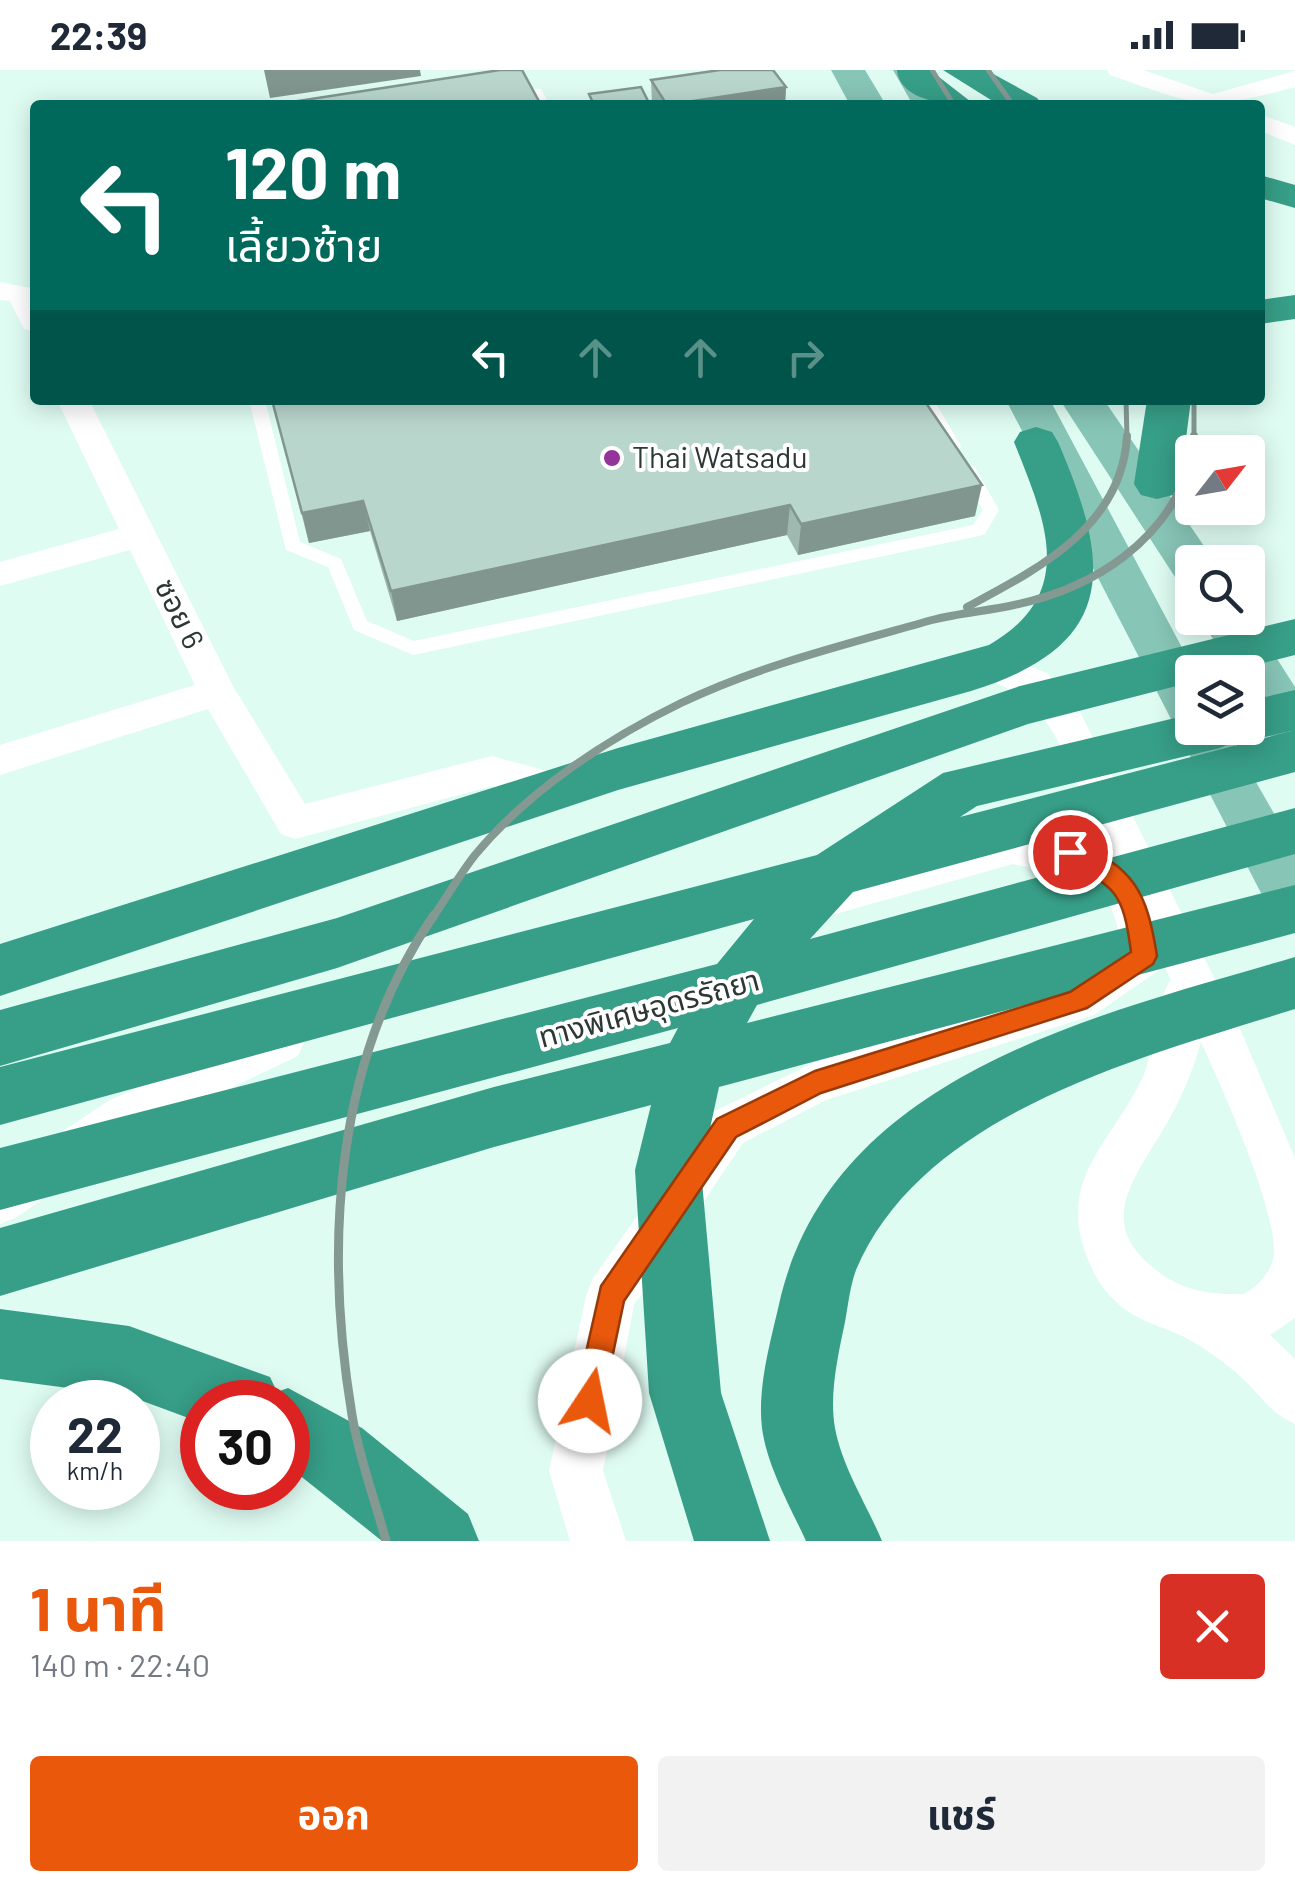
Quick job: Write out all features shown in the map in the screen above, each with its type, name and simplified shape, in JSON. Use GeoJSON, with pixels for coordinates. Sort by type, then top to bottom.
{"type":"FeatureCollection","features":[{"type":"Feature","properties":{"kind":"highway"},"geometry":{"type":"LineString","coordinates":[[960,70],[1016,100]]}},
{"type":"Feature","properties":{"kind":"highway"},"geometry":{"type":"LineString","coordinates":[[900,80],[946,100]]}},
{"type":"Feature","properties":{"kind":"highway"},"geometry":{"type":"LineString","coordinates":[[1265,188],[1295,197]]}},
{"type":"Feature","properties":{"kind":"highway"},"geometry":{"type":"LineString","coordinates":[[1265,223],[1295,232]]}},
{"type":"Feature","properties":{"kind":"highway"},"geometry":{"type":"LineString","coordinates":[[1169,405],[1173,526]]}},
{"type":"Feature","properties":{"kind":"highway"},"geometry":{"type":"LineString","coordinates":[[0,970],[706,742],[988,666],[1035,639],[1054,616],[1072,578],[1070,533],[1032,421]]}},
{"type":"Feature","properties":{"kind":"highway"},"geometry":{"type":"LineString","coordinates":[[0,1038],[337,943],[1020,706],[1295,637]]}},
{"type":"Feature","properties":{"kind":"highway"},"geometry":{"type":"LineString","coordinates":[[1265,717],[1295,710]]}},
{"type":"Feature","properties":{"kind":"highway"},"geometry":{"type":"LineString","coordinates":[[0,1096],[1295,752]]}},
{"type":"Feature","properties":{"kind":"highway"},"geometry":{"type":"LineString","coordinates":[[732,1541],[685,1393],[668,1170],[694,1058],[740,979],[843,865],[962,788],[1224,756]]}},
{"type":"Feature","properties":{"kind":"highway","name":"ทางพิเศษอุดรรัถยา"},"geometry":{"type":"LineString","coordinates":[[0,1179],[548,1036],[1295,831]]}},
{"type":"Feature","properties":{"kind":"highway"},"geometry":{"type":"LineString","coordinates":[[0,1262],[494,1116],[1295,906]]}},
{"type":"Feature","properties":{"kind":"highway"},"geometry":{"type":"LineString","coordinates":[[844,1541],[799,1432],[808,1295],[862,1189],[966,1103],[1082,1050],[1295,982]]}},
{"type":"Feature","properties":{"kind":"highway"},"geometry":{"type":"LineString","coordinates":[[0,1344],[129,1361],[183,1380]]}},
{"type":"Feature","properties":{"kind":"highway"},"geometry":{"type":"LineString","coordinates":[[310,1438],[336,1454],[441,1541]]}},
{"type":"Feature","properties":{"kind":"main road"},"geometry":{"type":"LineString","coordinates":[[814,70],[829,100]]}},
{"type":"Feature","properties":{"kind":"main road"},"geometry":{"type":"LineString","coordinates":[[848,70],[865,100]]}},
{"type":"Feature","properties":{"kind":"main road"},"geometry":{"type":"LineString","coordinates":[[900,80],[925,100]]}},
{"type":"Feature","properties":{"kind":"main road"},"geometry":{"type":"LineString","coordinates":[[1011,405],[1032,421],[1082,504],[1175,683]]}},
{"type":"Feature","properties":{"kind":"main road"},"geometry":{"type":"LineString","coordinates":[[1086,405],[1173,526]]}},
{"type":"Feature","properties":{"kind":"main road"},"geometry":{"type":"LineString","coordinates":[[1109,405],[1173,526]]}},
{"type":"Feature","properties":{"kind":"main road"},"geometry":{"type":"LineString","coordinates":[[1236,635],[1295,730]]}},
{"type":"Feature","properties":{"kind":"main road"},"geometry":{"type":"LineString","coordinates":[[1224,756],[1295,906]]}},
{"type":"Feature","properties":{"kind":"street"},"geometry":{"type":"LineString","coordinates":[[1119,70],[1207,100]]}},
{"type":"Feature","properties":{"kind":"street"},"geometry":{"type":"LineString","coordinates":[[1226,100],[1295,79]]}},
{"type":"Feature","properties":{"kind":"street"},"geometry":{"type":"LineString","coordinates":[[1265,124],[1295,136]]}},
{"type":"Feature","properties":{"kind":"street"},"geometry":{"type":"LineString","coordinates":[[0,291],[21,294],[30,313]]}},
{"type":"Feature","properties":{"kind":"street","name":"ซอย 6"},"geometry":{"type":"LineString","coordinates":[[75,405],[217,692],[294,823],[492,771],[559,789]]}},
{"type":"Feature","properties":{"kind":"street"},"geometry":{"type":"LineString","coordinates":[[0,574],[140,535]]}},
{"type":"Feature","properties":{"kind":"street"},"geometry":{"type":"LineString","coordinates":[[598,1541],[576,1471],[611,1296],[727,1128],[815,1083],[1078,1000],[1144,956],[1138,908],[1096,838],[1047,690],[1018,670],[988,666]]}},
{"type":"Feature","properties":{"kind":"street"},"geometry":{"type":"LineString","coordinates":[[0,760],[217,692]]}},
{"type":"Feature","properties":{"kind":"street"},"geometry":{"type":"LineString","coordinates":[[0,1064],[66,1067],[282,1042],[1003,852],[1096,838],[1224,756]]}},
{"type":"Feature","properties":{"kind":"street"},"geometry":{"type":"LineString","coordinates":[[1096,838],[1183,960],[1224,1043],[1288,1199],[1295,1244]]}},
{"type":"Feature","properties":{"kind":"street"},"geometry":{"type":"LineString","coordinates":[[1183,960],[1185,1005],[1176,1054],[1156,1100],[1104,1186],[1099,1224],[1116,1266],[1156,1300],[1203,1319],[1260,1359],[1295,1398]]}},
{"type":"Feature","properties":{"kind":"street"},"geometry":{"type":"LineString","coordinates":[[0,1201],[124,1116],[282,1042]]}},
{"type":"Feature","properties":{"kind":"street"},"geometry":{"type":"LineString","coordinates":[[1203,1319],[1247,1321],[1280,1298],[1295,1261]]}},
{"type":"Feature","properties":{"kind":"lane"},"geometry":{"type":"LineString","coordinates":[[488,94],[524,89],[537,92],[541,100]]}},
{"type":"Feature","properties":{"kind":"lane"},"geometry":{"type":"LineString","coordinates":[[258,405],[292,546],[336,563],[360,625],[413,648],[979,530],[992,510],[929,405]]}},
{"type":"Feature","properties":{"kind":"building"},"geometry":{"type":"Polygon","coordinates":[[[500,70],[522,70],[538,100],[305,100],[500,70]]]}},
{"type":"Feature","properties":{"kind":"building"},"geometry":{"type":"Polygon","coordinates":[[[720,70],[773,70],[786,87],[700,100],[664,100],[651,80],[720,70]]]}},
{"type":"Feature","properties":{"kind":"building"},"geometry":{"type":"Polygon","coordinates":[[[641,87],[648,100],[592,100],[589,94],[641,87]]]}},
{"type":"Feature","properties":{"kind":"building","name":"Thai Watsadu"},"geometry":{"type":"Polygon","coordinates":[[[273,405],[927,405],[982,485],[801,524],[790,505],[391,591],[363,501],[302,513],[273,405]]]}},
{"type":"Feature","properties":{"kind":"railway"},"geometry":{"type":"LineString","coordinates":[[932,70],[951,100]]}},
{"type":"Feature","properties":{"kind":"railway"},"geometry":{"type":"LineString","coordinates":[[988,70],[1009,100]]}},
{"type":"Feature","properties":{"kind":"railway"},"geometry":{"type":"LineString","coordinates":[[1126,405],[1127,436]]}},
{"type":"Feature","properties":{"kind":"railway"},"geometry":{"type":"LineString","coordinates":[[1194,405],[1194,435]]}},
{"type":"Feature","properties":{"kind":"railway"},"geometry":{"type":"LineString","coordinates":[[967,607],[1048,560],[1093,520],[1110,496],[1122,468],[1127,436]]}},
{"type":"Feature","properties":{"kind":"railway"},"geometry":{"type":"LineString","coordinates":[[433,917],[475,855],[519,809],[570,768],[625,733],[681,703],[773,666],[932,620],[1014,605],[1072,587],[1099,573],[1146,537],[1175,497]]}},
{"type":"Feature","properties":{"kind":"railway"},"geometry":{"type":"LineString","coordinates":[[386,1541],[352,1415],[343,1351],[339,1221],[345,1156],[357,1092],[375,1031],[401,971],[434,915]]}},
{"type":"Feature","properties":{"kind":"place","name":"Thai Watsadu"},"geometry":{"type":"Point","coordinates":[612,458]}},
{"type":"Feature","properties":{"kind":"route"},"geometry":{"type":"LineString","coordinates":[[590,1401],[611,1296],[727,1128],[815,1083],[1078,1000],[1144,956],[1138,908],[1116,876],[1070,852]]}}]}
